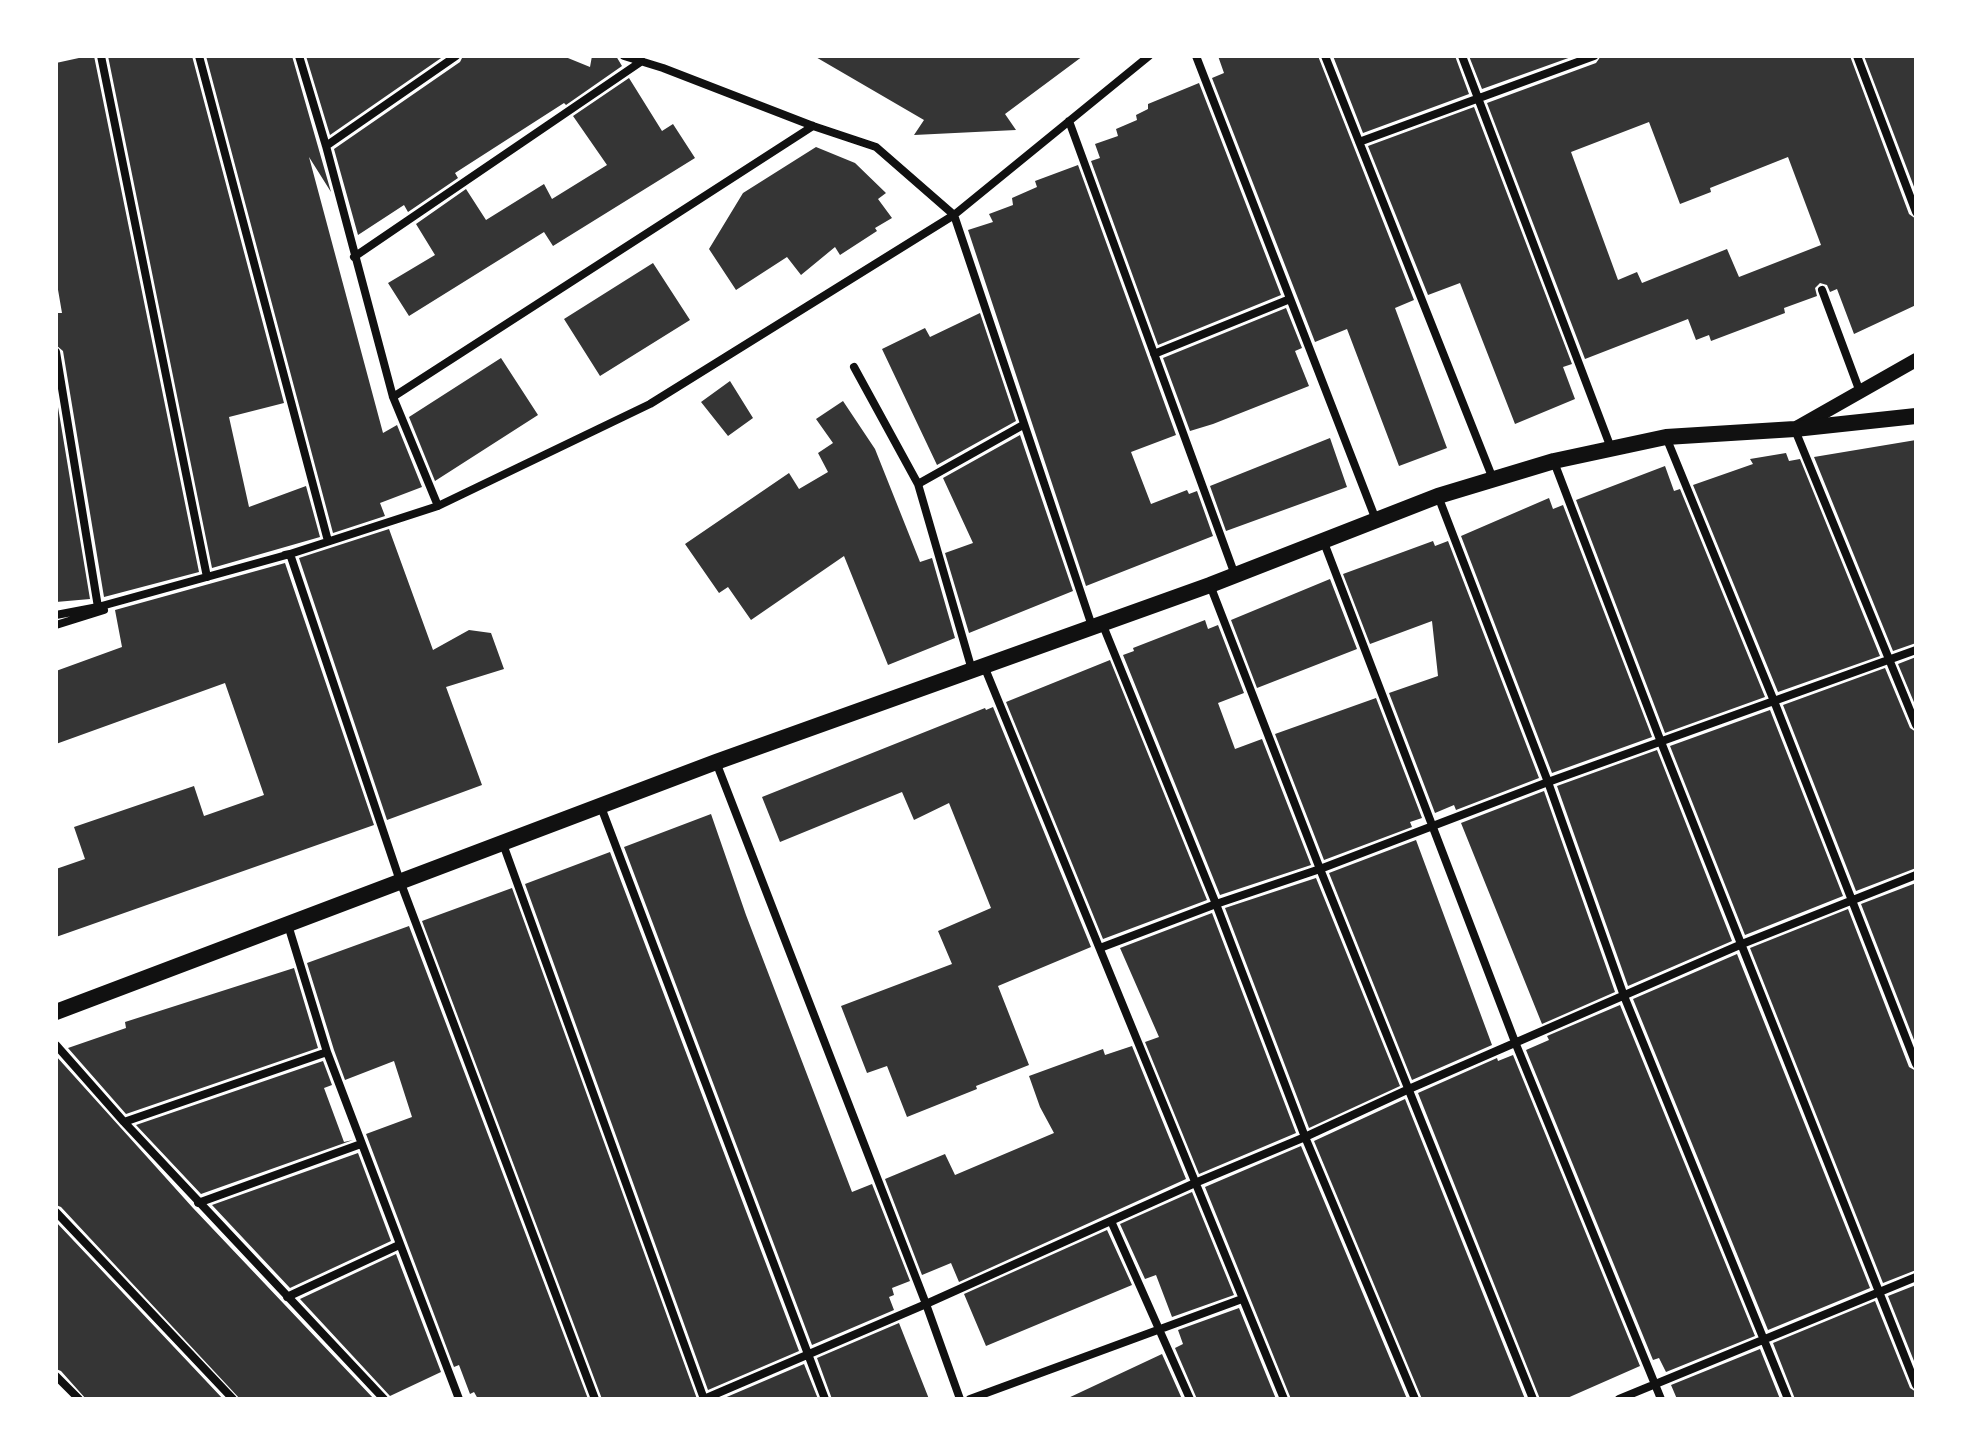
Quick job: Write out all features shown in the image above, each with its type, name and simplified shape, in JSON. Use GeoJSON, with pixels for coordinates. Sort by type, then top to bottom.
{"type":"FeatureCollection","features":[{"type":"Feature","properties":{"kind":"main road"},"geometry":{"type":"LineString","coordinates":[[56,1012],[716,762],[1210,585],[1438,496],[1554,461],[1666,437],[1795,429],[1916,416]]}},
{"type":"Feature","properties":{"kind":"street"},"geometry":{"type":"LineString","coordinates":[[101,56],[207,577]]}},
{"type":"Feature","properties":{"kind":"street"},"geometry":{"type":"LineString","coordinates":[[199,56],[328,541]]}},
{"type":"Feature","properties":{"kind":"street"},"geometry":{"type":"LineString","coordinates":[[299,56],[393,397],[438,506]]}},
{"type":"Feature","properties":{"kind":"street"},"geometry":{"type":"LineString","coordinates":[[326,146],[456,56]]}},
{"type":"Feature","properties":{"kind":"street"},"geometry":{"type":"LineString","coordinates":[[624,56],[876,147],[954,215],[1023,425],[1097,625],[1216,904],[1305,1137],[1415,1399]]}},
{"type":"Feature","properties":{"kind":"street"},"geometry":{"type":"LineString","coordinates":[[663,68],[668,56]]}},
{"type":"Feature","properties":{"kind":"street"},"geometry":{"type":"LineString","coordinates":[[56,625],[438,506],[650,404],[954,215],[1149,56]]}},
{"type":"Feature","properties":{"kind":"street"},"geometry":{"type":"LineString","coordinates":[[1196,56],[1376,520]]}},
{"type":"Feature","properties":{"kind":"street"},"geometry":{"type":"LineString","coordinates":[[1325,56],[1493,480]]}},
{"type":"Feature","properties":{"kind":"street"},"geometry":{"type":"LineString","coordinates":[[1462,56],[1612,449]]}},
{"type":"Feature","properties":{"kind":"street"},"geometry":{"type":"LineString","coordinates":[[1359,142],[1594,56]]}},
{"type":"Feature","properties":{"kind":"street"},"geometry":{"type":"LineString","coordinates":[[1857,56],[1916,212]]}},
{"type":"Feature","properties":{"kind":"street"},"geometry":{"type":"LineString","coordinates":[[354,257],[642,61]]}},
{"type":"Feature","properties":{"kind":"street"},"geometry":{"type":"LineString","coordinates":[[1069,121],[1235,575]]}},
{"type":"Feature","properties":{"kind":"street"},"geometry":{"type":"LineString","coordinates":[[393,397],[813,126]]}},
{"type":"Feature","properties":{"kind":"street"},"geometry":{"type":"LineString","coordinates":[[1822,290],[1860,392]]}},
{"type":"Feature","properties":{"kind":"street"},"geometry":{"type":"LineString","coordinates":[[1154,354],[1290,299]]}},
{"type":"Feature","properties":{"kind":"street"},"geometry":{"type":"LineString","coordinates":[[56,352],[98,607]]}},
{"type":"Feature","properties":{"kind":"street"},"geometry":{"type":"LineString","coordinates":[[1916,360],[1795,429],[1916,725]]}},
{"type":"Feature","properties":{"kind":"street"},"geometry":{"type":"LineString","coordinates":[[854,367],[918,484],[978,668],[1100,948],[1284,1399]]}},
{"type":"Feature","properties":{"kind":"street"},"geometry":{"type":"LineString","coordinates":[[918,484],[1023,425]]}},
{"type":"Feature","properties":{"kind":"street"},"geometry":{"type":"LineString","coordinates":[[1666,437],[1774,701],[1916,1064]]}},
{"type":"Feature","properties":{"kind":"street"},"geometry":{"type":"LineString","coordinates":[[1554,461],[1661,742],[1916,1385]]}},
{"type":"Feature","properties":{"kind":"street"},"geometry":{"type":"LineString","coordinates":[[1438,496],[1548,782],[1624,996],[1788,1399]]}},
{"type":"Feature","properties":{"kind":"street"},"geometry":{"type":"LineString","coordinates":[[1323,540],[1515,1042],[1661,1399]]}},
{"type":"Feature","properties":{"kind":"street"},"geometry":{"type":"LineString","coordinates":[[56,615],[98,607],[290,554]]}},
{"type":"Feature","properties":{"kind":"street"},"geometry":{"type":"LineString","coordinates":[[290,554],[400,881],[595,1399]]}},
{"type":"Feature","properties":{"kind":"street"},"geometry":{"type":"LineString","coordinates":[[1210,585],[1320,869],[1533,1399]]}},
{"type":"Feature","properties":{"kind":"street"},"geometry":{"type":"LineString","coordinates":[[1100,948],[1916,650]]}},
{"type":"Feature","properties":{"kind":"street"},"geometry":{"type":"LineString","coordinates":[[716,762],[960,1399]]}},
{"type":"Feature","properties":{"kind":"street"},"geometry":{"type":"LineString","coordinates":[[601,807],[825,1399]]}},
{"type":"Feature","properties":{"kind":"street"},"geometry":{"type":"LineString","coordinates":[[503,844],[704,1399],[926,1304],[1515,1042],[1742,944],[1916,875]]}},
{"type":"Feature","properties":{"kind":"street"},"geometry":{"type":"LineString","coordinates":[[288,925],[327,1052],[459,1399]]}},
{"type":"Feature","properties":{"kind":"street"},"geometry":{"type":"LineString","coordinates":[[56,1045],[198,1203],[384,1399]]}},
{"type":"Feature","properties":{"kind":"street"},"geometry":{"type":"LineString","coordinates":[[124,1122],[327,1052]]}},
{"type":"Feature","properties":{"kind":"street"},"geometry":{"type":"LineString","coordinates":[[198,1203],[361,1144]]}},
{"type":"Feature","properties":{"kind":"street"},"geometry":{"type":"LineString","coordinates":[[56,1212],[233,1399]]}},
{"type":"Feature","properties":{"kind":"street"},"geometry":{"type":"LineString","coordinates":[[1111,1221],[1190,1399]]}},
{"type":"Feature","properties":{"kind":"street"},"geometry":{"type":"LineString","coordinates":[[287,1297],[399,1245]]}},
{"type":"Feature","properties":{"kind":"street"},"geometry":{"type":"LineString","coordinates":[[1619,1399],[1916,1277]]}},
{"type":"Feature","properties":{"kind":"street"},"geometry":{"type":"LineString","coordinates":[[970,1399],[1242,1299]]}},
{"type":"Feature","properties":{"kind":"street"},"geometry":{"type":"LineString","coordinates":[[56,1376],[79,1399]]}},
{"type":"Feature","properties":{"kind":"building"},"geometry":{"type":"Polygon","coordinates":[[[94,56],[199,572],[104,597],[63,351],[56,345],[56,313],[62,313],[56,278],[56,63],[94,56]]]}},
{"type":"Feature","properties":{"kind":"building"},"geometry":{"type":"Polygon","coordinates":[[[108,56],[192,56],[284,403],[229,417],[249,507],[306,486],[320,537],[212,568],[108,56]]]}},
{"type":"Feature","properties":{"kind":"building"},"geometry":{"type":"Polygon","coordinates":[[[206,56],[292,56],[331,192],[309,157],[383,433],[397,425],[422,487],[380,503],[385,516],[333,533],[206,56]]]}},
{"type":"Feature","properties":{"kind":"building"},"geometry":{"type":"Polygon","coordinates":[[[306,56],[444,56],[330,135],[306,56]]]}},
{"type":"Feature","properties":{"kind":"building"},"geometry":{"type":"Polygon","coordinates":[[[463,56],[563,56],[590,67],[592,56],[616,56],[622,66],[566,105],[564,103],[455,173],[458,178],[408,212],[404,205],[358,235],[334,149],[460,62],[463,56]]]}},
{"type":"Feature","properties":{"kind":"building"},"geometry":{"type":"Polygon","coordinates":[[[814,56],[1083,56],[1005,114],[1016,130],[914,135],[924,120],[814,56]]]}},
{"type":"Feature","properties":{"kind":"building"},"geometry":{"type":"Polygon","coordinates":[[[1218,56],[1318,56],[1414,300],[1395,308],[1447,448],[1399,466],[1347,329],[1315,342],[1212,78],[1224,73],[1218,56]]]}},
{"type":"Feature","properties":{"kind":"building"},"geometry":{"type":"Polygon","coordinates":[[[1333,56],[1455,56],[1469,94],[1363,133],[1333,56]]]}},
{"type":"Feature","properties":{"kind":"building"},"geometry":{"type":"Polygon","coordinates":[[[1469,56],[1574,56],[1482,89],[1469,56]]]}},
{"type":"Feature","properties":{"kind":"building"},"geometry":{"type":"Polygon","coordinates":[[[1601,56],[1850,56],[1909,214],[1916,219],[1916,305],[1854,334],[1837,289],[1830,292],[1827,285],[1820,283],[1815,288],[1817,296],[1784,308],[1785,313],[1711,341],[1709,335],[1696,340],[1688,319],[1585,359],[1487,103],[1596,63],[1601,56]],[[1649,122],[1571,152],[1618,280],[1637,272],[1642,283],[1727,249],[1739,277],[1821,245],[1788,157],[1710,188],[1711,192],[1680,204],[1649,122]]]}},
{"type":"Feature","properties":{"kind":"building"},"geometry":{"type":"Polygon","coordinates":[[[1864,56],[1916,56],[1916,192],[1864,56]]]}},
{"type":"Feature","properties":{"kind":"building"},"geometry":{"type":"Polygon","coordinates":[[[629,78],[662,131],[673,124],[695,158],[553,246],[544,232],[409,316],[388,283],[435,255],[416,224],[466,189],[486,220],[544,184],[552,199],[607,165],[573,116],[629,78]]]}},
{"type":"Feature","properties":{"kind":"building"},"geometry":{"type":"Polygon","coordinates":[[[1199,83],[1281,295],[1158,345],[1091,161],[1100,158],[1095,144],[1118,136],[1116,129],[1137,120],[1136,115],[1148,109],[1148,104],[1199,83]]]}},
{"type":"Feature","properties":{"kind":"building"},"geometry":{"type":"Polygon","coordinates":[[[1474,107],[1572,364],[1563,367],[1575,399],[1515,424],[1460,283],[1428,295],[1368,146],[1474,107]]]}},
{"type":"Feature","properties":{"kind":"building"},"geometry":{"type":"Polygon","coordinates":[[[816,147],[855,163],[886,193],[878,199],[892,218],[840,255],[835,247],[801,275],[787,257],[736,290],[709,249],[743,193],[816,147]]]}},
{"type":"Feature","properties":{"kind":"building"},"geometry":{"type":"Polygon","coordinates":[[[1078,165],[1176,435],[1131,452],[1151,504],[1187,490],[1189,494],[1197,491],[1213,536],[1086,586],[968,230],[993,222],[989,214],[1013,205],[1012,198],[1037,187],[1035,181],[1078,165]]]}},
{"type":"Feature","properties":{"kind":"building"},"geometry":{"type":"Polygon","coordinates":[[[653,263],[690,320],[600,376],[564,319],[653,263]]]}},
{"type":"Feature","properties":{"kind":"building"},"geometry":{"type":"Polygon","coordinates":[[[1286,308],[1302,348],[1295,351],[1309,386],[1190,431],[1163,358],[1286,308]]]}},
{"type":"Feature","properties":{"kind":"building"},"geometry":{"type":"Polygon","coordinates":[[[980,313],[1016,421],[937,465],[882,349],[925,328],[930,337],[980,313]]]}},
{"type":"Feature","properties":{"kind":"building"},"geometry":{"type":"Polygon","coordinates":[[[501,358],[538,415],[435,481],[409,417],[501,358]]]}},
{"type":"Feature","properties":{"kind":"building"},"geometry":{"type":"Polygon","coordinates":[[[730,381],[753,418],[728,436],[701,402],[730,381]]]}},
{"type":"Feature","properties":{"kind":"building"},"geometry":{"type":"Polygon","coordinates":[[[56,395],[90,599],[56,602],[56,395]]]}},
{"type":"Feature","properties":{"kind":"building"},"geometry":{"type":"Polygon","coordinates":[[[843,401],[875,449],[920,562],[932,558],[955,638],[888,665],[844,556],[751,620],[728,587],[719,593],[685,544],[789,473],[799,489],[828,472],[818,453],[833,443],[816,419],[843,401]]]}},
{"type":"Feature","properties":{"kind":"building"},"geometry":{"type":"Polygon","coordinates":[[[1020,435],[1073,591],[969,633],[945,553],[973,543],[943,478],[1020,435]]]}},
{"type":"Feature","properties":{"kind":"building"},"geometry":{"type":"Polygon","coordinates":[[[1330,438],[1347,487],[1226,531],[1210,486],[1330,438]]]}},
{"type":"Feature","properties":{"kind":"building"},"geometry":{"type":"Polygon","coordinates":[[[1916,440],[1916,643],[1893,651],[1814,457],[1916,440]]]}},
{"type":"Feature","properties":{"kind":"building"},"geometry":{"type":"Polygon","coordinates":[[[1786,453],[1789,461],[1800,459],[1880,656],[1778,692],[1693,485],[1753,464],[1750,459],[1786,453]]]}},
{"type":"Feature","properties":{"kind":"building"},"geometry":{"type":"Polygon","coordinates":[[[1665,466],[1674,491],[1680,489],[1765,697],[1665,733],[1576,500],[1665,466]]]}},
{"type":"Feature","properties":{"kind":"building"},"geometry":{"type":"Polygon","coordinates":[[[1549,498],[1553,509],[1563,505],[1652,737],[1552,773],[1461,536],[1549,498]]]}},
{"type":"Feature","properties":{"kind":"building"},"geometry":{"type":"Polygon","coordinates":[[[389,529],[433,650],[469,630],[491,633],[504,669],[446,687],[482,785],[387,820],[299,558],[389,529]]]}},
{"type":"Feature","properties":{"kind":"building"},"geometry":{"type":"Polygon","coordinates":[[[1433,541],[1435,546],[1448,541],[1539,778],[1456,810],[1454,805],[1435,813],[1389,693],[1438,676],[1432,621],[1370,644],[1343,574],[1433,541]]]}},
{"type":"Feature","properties":{"kind":"building"},"geometry":{"type":"Polygon","coordinates":[[[285,563],[374,825],[56,937],[56,869],[85,859],[74,827],[194,786],[204,816],[264,795],[225,683],[56,744],[56,671],[122,647],[115,610],[285,563]]]}},
{"type":"Feature","properties":{"kind":"building"},"geometry":{"type":"Polygon","coordinates":[[[1330,579],[1357,649],[1257,688],[1231,620],[1330,579]]]}},
{"type":"Feature","properties":{"kind":"building"},"geometry":{"type":"Polygon","coordinates":[[[1205,620],[1208,629],[1218,625],[1244,693],[1218,703],[1235,749],[1262,739],[1311,865],[1220,895],[1123,655],[1134,651],[1133,648],[1205,620]]]}},
{"type":"Feature","properties":{"kind":"building"},"geometry":{"type":"Polygon","coordinates":[[[1916,657],[1916,707],[1898,664],[1916,657]]]}},
{"type":"Feature","properties":{"kind":"building"},"geometry":{"type":"Polygon","coordinates":[[[1110,660],[1207,900],[1103,939],[1006,702],[1110,660]]]}},
{"type":"Feature","properties":{"kind":"building"},"geometry":{"type":"Polygon","coordinates":[[[1885,668],[1910,728],[1916,732],[1916,868],[1856,891],[1783,705],[1885,668]]]}},
{"type":"Feature","properties":{"kind":"building"},"geometry":{"type":"Polygon","coordinates":[[[1376,698],[1422,818],[1410,822],[1412,827],[1324,860],[1275,734],[1376,698]]]}},
{"type":"Feature","properties":{"kind":"building"},"geometry":{"type":"Polygon","coordinates":[[[993,707],[1091,947],[998,986],[1029,1065],[907,1117],[887,1066],[867,1073],[841,1006],[952,964],[938,931],[991,908],[949,803],[914,820],[902,792],[780,842],[762,797],[993,707]]]}},
{"type":"Feature","properties":{"kind":"building"},"geometry":{"type":"Polygon","coordinates":[[[1770,710],[1843,896],[1745,935],[1670,746],[1770,710]]]}},
{"type":"Feature","properties":{"kind":"building"},"geometry":{"type":"Polygon","coordinates":[[[1657,750],[1732,941],[1628,986],[1557,786],[1657,750]]]}},
{"type":"Feature","properties":{"kind":"building"},"geometry":{"type":"Polygon","coordinates":[[[1544,791],[1615,992],[1542,1024],[1461,823],[1544,791]]]}},
{"type":"Feature","properties":{"kind":"building"},"geometry":{"type":"Polygon","coordinates":[[[711,814],[746,915],[852,1192],[872,1184],[910,1281],[892,1288],[894,1295],[889,1297],[894,1310],[812,1345],[624,847],[711,814]]]}},
{"type":"Feature","properties":{"kind":"building"},"geometry":{"type":"Polygon","coordinates":[[[1416,840],[1492,1045],[1412,1080],[1329,873],[1416,840]]]}},
{"type":"Feature","properties":{"kind":"building"},"geometry":{"type":"Polygon","coordinates":[[[610,852],[799,1351],[708,1390],[525,884],[610,852]]]}},
{"type":"Feature","properties":{"kind":"building"},"geometry":{"type":"Polygon","coordinates":[[[1316,878],[1400,1086],[1309,1128],[1225,908],[1316,878]]]}},
{"type":"Feature","properties":{"kind":"building"},"geometry":{"type":"Polygon","coordinates":[[[1916,883],[1916,1045],[1861,904],[1916,883]]]}},
{"type":"Feature","properties":{"kind":"building"},"geometry":{"type":"Polygon","coordinates":[[[512,888],[697,1399],[602,1399],[422,921],[512,888]]]}},
{"type":"Feature","properties":{"kind":"building"},"geometry":{"type":"Polygon","coordinates":[[[1848,909],[1909,1067],[1916,1071],[1916,1270],[1883,1283],[1750,948],[1848,909]]]}},
{"type":"Feature","properties":{"kind":"building"},"geometry":{"type":"Polygon","coordinates":[[[1212,913],[1296,1133],[1199,1174],[1145,1042],[1159,1037],[1120,948],[1212,913]]]}},
{"type":"Feature","properties":{"kind":"building"},"geometry":{"type":"Polygon","coordinates":[[[409,926],[588,1399],[478,1399],[474,1392],[470,1394],[459,1365],[454,1367],[366,1134],[412,1117],[394,1061],[345,1080],[307,963],[409,926]]]}},
{"type":"Feature","properties":{"kind":"building"},"geometry":{"type":"Polygon","coordinates":[[[1737,954],[1870,1288],[1768,1330],[1633,999],[1737,954]]]}},
{"type":"Feature","properties":{"kind":"building"},"geometry":{"type":"Polygon","coordinates":[[[294,968],[318,1048],[126,1114],[68,1048],[126,1028],[125,1022],[294,968]]]}},
{"type":"Feature","properties":{"kind":"building"},"geometry":{"type":"Polygon","coordinates":[[[1620,1005],[1755,1336],[1666,1372],[1659,1358],[1653,1360],[1526,1050],[1549,1040],[1547,1036],[1620,1005]]]}},
{"type":"Feature","properties":{"kind":"building"},"geometry":{"type":"Polygon","coordinates":[[[1132,1046],[1186,1179],[959,1282],[951,1263],[922,1275],[885,1179],[945,1154],[955,1175],[1054,1133],[1029,1076],[1103,1049],[1105,1055],[1132,1046]]]}},
{"type":"Feature","properties":{"kind":"building"},"geometry":{"type":"Polygon","coordinates":[[[1513,1055],[1640,1366],[1565,1399],[1540,1399],[1418,1093],[1497,1058],[1498,1061],[1513,1055]]]}},
{"type":"Feature","properties":{"kind":"building"},"geometry":{"type":"Polygon","coordinates":[[[56,1056],[193,1208],[374,1399],[240,1399],[56,1205],[56,1056]]]}},
{"type":"Feature","properties":{"kind":"building"},"geometry":{"type":"Polygon","coordinates":[[[323,1061],[332,1085],[324,1088],[344,1142],[353,1140],[201,1194],[136,1125],[323,1061]]]}},
{"type":"Feature","properties":{"kind":"building"},"geometry":{"type":"Polygon","coordinates":[[[1405,1099],[1525,1399],[1422,1399],[1314,1141],[1405,1099]]]}},
{"type":"Feature","properties":{"kind":"building"},"geometry":{"type":"Polygon","coordinates":[[[1301,1146],[1407,1399],[1291,1399],[1205,1187],[1301,1146]]]}},
{"type":"Feature","properties":{"kind":"building"},"geometry":{"type":"Polygon","coordinates":[[[358,1153],[391,1241],[290,1288],[212,1205],[358,1153]]]}},
{"type":"Feature","properties":{"kind":"building"},"geometry":{"type":"Polygon","coordinates":[[[1192,1192],[1234,1295],[1172,1317],[1156,1275],[1145,1279],[1120,1224],[1192,1192]]]}},
{"type":"Feature","properties":{"kind":"building"},"geometry":{"type":"Polygon","coordinates":[[[56,1222],[223,1399],[86,1399],[56,1369],[56,1222]]]}},
{"type":"Feature","properties":{"kind":"building"},"geometry":{"type":"Polygon","coordinates":[[[1107,1230],[1132,1285],[986,1346],[964,1294],[1107,1230]]]}},
{"type":"Feature","properties":{"kind":"building"},"geometry":{"type":"Polygon","coordinates":[[[396,1254],[441,1372],[390,1396],[300,1299],[396,1254]]]}},
{"type":"Feature","properties":{"kind":"building"},"geometry":{"type":"Polygon","coordinates":[[[1916,1285],[1916,1366],[1888,1296],[1916,1285]]]}},
{"type":"Feature","properties":{"kind":"building"},"geometry":{"type":"Polygon","coordinates":[[[1875,1301],[1910,1388],[1916,1392],[1916,1399],[1795,1399],[1773,1343],[1875,1301]]]}},
{"type":"Feature","properties":{"kind":"building"},"geometry":{"type":"Polygon","coordinates":[[[1239,1308],[1276,1399],[1197,1399],[1175,1348],[1183,1344],[1178,1330],[1239,1308]]]}},
{"type":"Feature","properties":{"kind":"building"},"geometry":{"type":"Polygon","coordinates":[[[899,1323],[929,1399],[832,1399],[817,1358],[899,1323]]]}},
{"type":"Feature","properties":{"kind":"building"},"geometry":{"type":"Polygon","coordinates":[[[1760,1349],[1780,1399],[1677,1399],[1671,1385],[1760,1349]]]}},
{"type":"Feature","properties":{"kind":"building"},"geometry":{"type":"Polygon","coordinates":[[[1162,1354],[1182,1399],[1066,1399],[1162,1354]]]}},
{"type":"Feature","properties":{"kind":"building"},"geometry":{"type":"Polygon","coordinates":[[[804,1364],[818,1399],[722,1399],[804,1364]]]}}]}
